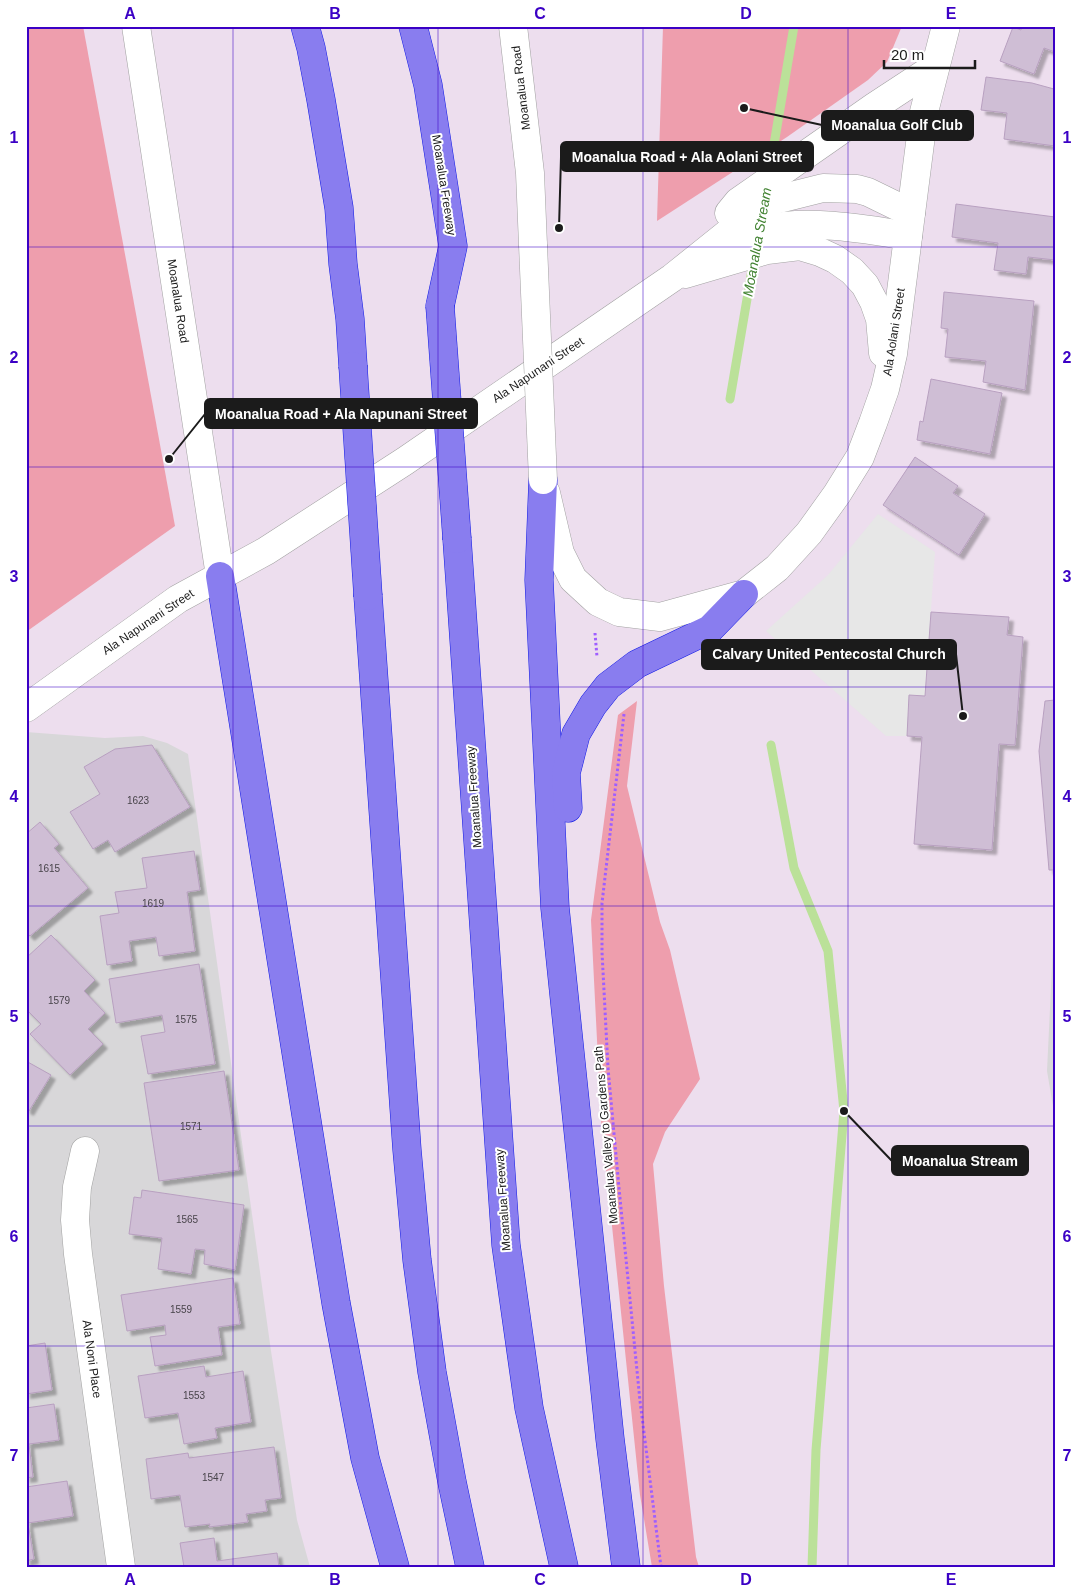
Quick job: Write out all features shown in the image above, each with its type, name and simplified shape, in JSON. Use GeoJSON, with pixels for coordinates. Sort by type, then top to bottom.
{"type":"FeatureCollection","features":[{"type":"Feature","properties":{"kind":"highway"},"geometry":{"type":"LineString","coordinates":[[304,26],[311,48],[339,208],[343,264],[350,319],[407,1150],[417,1260],[432,1372],[470,1567]]}},
{"type":"Feature","properties":{"kind":"highway","name":"Moanalua Freeway"},"geometry":{"type":"LineString","coordinates":[[413,26],[428,85],[453,246],[440,306],[506,1245],[530,1408],[564,1567]]}},
{"type":"Feature","properties":{"kind":"highway"},"geometry":{"type":"LineString","coordinates":[[543,480],[539,580],[555,908],[610,1439],[626,1567]]}},
{"type":"Feature","properties":{"kind":"highway"},"geometry":{"type":"LineString","coordinates":[[220,576],[336,1303],[365,1458],[395,1567]]}},
{"type":"Feature","properties":{"kind":"highway"},"geometry":{"type":"LineString","coordinates":[[568,1044],[570,876],[566,773],[576,734],[593,705],[608,686],[637,664],[710,629],[744,594]]}},
{"type":"Feature","properties":{"kind":"street","name":"Moanalua Road"},"geometry":{"type":"LineString","coordinates":[[136,26],[220,576]]}},
{"type":"Feature","properties":{"kind":"street","name":"Moanalua Road"},"geometry":{"type":"LineString","coordinates":[[513,26],[530,173],[543,480],[560,553],[573,579],[598,602],[619,612],[660,617],[744,594]]}},
{"type":"Feature","properties":{"kind":"street","name":"Ala Aolani Street"},"geometry":{"type":"LineString","coordinates":[[744,594],[777,568],[809,533],[837,494],[860,457],[885,388],[893,354],[924,112],[946,26]]}},
{"type":"Feature","properties":{"kind":"street"},"geometry":{"type":"LineString","coordinates":[[672,278],[738,202],[935,67]]}},
{"type":"Feature","properties":{"kind":"street","name":"Ala Napunani Street"},"geometry":{"type":"LineString","coordinates":[[26,708],[178,599],[266,551],[405,461],[672,278],[747,218],[775,200],[823,188],[857,189],[868,192],[910,224]]}},
{"type":"Feature","properties":{"kind":"street"},"geometry":{"type":"LineString","coordinates":[[672,278],[758,232],[781,226],[808,225],[860,228],[910,224]]}},
{"type":"Feature","properties":{"kind":"street"},"geometry":{"type":"LineString","coordinates":[[672,278],[767,250],[800,246],[835,259],[852,271],[865,285],[874,302],[880,319],[885,388]]}},
{"type":"Feature","properties":{"kind":"street","name":"Ala Noni Place"},"geometry":{"type":"LineString","coordinates":[[85,1151],[77,1187],[75,1220],[121,1567]]}},
{"type":"Feature","properties":{"kind":"path"},"geometry":{"type":"LineString","coordinates":[[595,632],[597,658]]}},
{"type":"Feature","properties":{"kind":"path","name":"Moanalua Valley to Gardens Path"},"geometry":{"type":"LineString","coordinates":[[624,710],[602,903],[603,962],[608,1068],[618,1188],[641,1410],[657,1551],[661,1567]]}},
{"type":"Feature","properties":{"kind":"shaded area"},"geometry":{"type":"Polygon","coordinates":[[[26,26],[83,26],[175,526],[26,632],[26,26]]]}},
{"type":"Feature","properties":{"kind":"shaded area"},"geometry":{"type":"Polygon","coordinates":[[[663,26],[902,26],[887,62],[868,80],[787,137],[657,221],[663,26]]]}},
{"type":"Feature","properties":{"kind":"shaded area"},"geometry":{"type":"Polygon","coordinates":[[[878,514],[935,552],[925,696],[909,695],[907,736],[886,736],[766,631],[828,575],[878,514]]]}},
{"type":"Feature","properties":{"kind":"shaded area"},"geometry":{"type":"Polygon","coordinates":[[[637,701],[627,786],[660,922],[670,950],[700,1079],[665,1132],[653,1164],[664,1286],[696,1557],[699,1567],[652,1567],[640,1495],[601,1120],[591,920],[618,715],[637,701]]]}},
{"type":"Feature","properties":{"kind":"shaded area"},"geometry":{"type":"Polygon","coordinates":[[[26,732],[105,738],[143,736],[167,743],[188,754],[271,1351],[297,1520],[310,1567],[26,1567],[26,732]]]}},
{"type":"Feature","properties":{"kind":"shaded area"},"geometry":{"type":"Polygon","coordinates":[[[1053,946],[1055,946],[1055,1118],[1047,1071],[1053,946]]]}},
{"type":"Feature","properties":{"kind":"building"},"geometry":{"type":"Polygon","coordinates":[[[1022,26],[1055,26],[1055,52],[1044,48],[1034,74],[1000,61],[1013,27],[1021,30],[1022,26]]]}},
{"type":"Feature","properties":{"kind":"building"},"geometry":{"type":"Polygon","coordinates":[[[986,77],[1032,83],[1054,89],[1055,146],[1004,139],[1007,113],[981,110],[986,77]]]}},
{"type":"Feature","properties":{"kind":"building"},"geometry":{"type":"Polygon","coordinates":[[[956,204],[1055,217],[1055,260],[1028,257],[1026,274],[994,270],[998,243],[952,237],[956,204]]]}},
{"type":"Feature","properties":{"kind":"building"},"geometry":{"type":"Polygon","coordinates":[[[944,292],[1034,301],[1025,390],[983,382],[986,361],[945,357],[948,329],[941,328],[944,292]]]}},
{"type":"Feature","properties":{"kind":"building"},"geometry":{"type":"Polygon","coordinates":[[[931,379],[1002,393],[990,454],[917,440],[920,421],[923,422],[931,379]]]}},
{"type":"Feature","properties":{"kind":"building"},"geometry":{"type":"Polygon","coordinates":[[[915,457],[958,486],[953,493],[985,514],[959,555],[883,505],[915,457]]]}},
{"type":"Feature","properties":{"kind":"building"},"geometry":{"type":"Polygon","coordinates":[[[931,612],[1009,617],[1007,635],[1023,637],[1015,745],[999,744],[992,850],[914,844],[922,737],[907,736],[909,695],[925,696],[931,612]]]}},
{"type":"Feature","properties":{"kind":"building"},"geometry":{"type":"Polygon","coordinates":[[[1055,700],[1055,870],[1049,870],[1039,751],[1045,701],[1055,700]]]}},
{"type":"Feature","properties":{"kind":"building"},"geometry":{"type":"Polygon","coordinates":[[[152,745],[190,807],[115,852],[108,840],[93,849],[70,812],[100,794],[84,767],[115,749],[152,745]]]}},
{"type":"Feature","properties":{"kind":"building"},"geometry":{"type":"Polygon","coordinates":[[[40,822],[59,844],[54,848],[88,888],[30,936],[26,932],[26,834],[40,822]]]}},
{"type":"Feature","properties":{"kind":"building"},"geometry":{"type":"Polygon","coordinates":[[[194,851],[200,890],[187,892],[195,951],[159,956],[156,937],[129,941],[132,961],[107,965],[100,916],[119,913],[115,892],[147,888],[142,858],[194,851]]]}},
{"type":"Feature","properties":{"kind":"building"},"geometry":{"type":"Polygon","coordinates":[[[51,935],[95,980],[84,991],[105,1013],[88,1029],[103,1044],[70,1075],[30,1034],[41,1024],[26,1009],[26,958],[51,935]]]}},
{"type":"Feature","properties":{"kind":"building"},"geometry":{"type":"Polygon","coordinates":[[[199,964],[215,1064],[148,1074],[141,1036],[165,1032],[162,1015],[116,1023],[109,979],[199,964]]]}},
{"type":"Feature","properties":{"kind":"building"},"geometry":{"type":"Polygon","coordinates":[[[26,1061],[51,1075],[29,1111],[26,1109],[26,1061]]]}},
{"type":"Feature","properties":{"kind":"building"},"geometry":{"type":"Polygon","coordinates":[[[224,1071],[239,1170],[159,1181],[144,1083],[224,1071]]]}},
{"type":"Feature","properties":{"kind":"building"},"geometry":{"type":"Polygon","coordinates":[[[142,1190],[244,1205],[235,1270],[204,1264],[205,1250],[195,1249],[191,1274],[158,1269],[162,1238],[129,1234],[134,1197],[141,1198],[142,1190]]]}},
{"type":"Feature","properties":{"kind":"building"},"geometry":{"type":"Polygon","coordinates":[[[233,1278],[240,1324],[218,1327],[222,1355],[155,1366],[150,1337],[166,1335],[165,1325],[127,1331],[121,1295],[233,1278]]]}},
{"type":"Feature","properties":{"kind":"building"},"geometry":{"type":"Polygon","coordinates":[[[45,1343],[52,1390],[26,1394],[26,1346],[45,1343]]]}},
{"type":"Feature","properties":{"kind":"building"},"geometry":{"type":"Polygon","coordinates":[[[204,1366],[206,1377],[243,1371],[251,1422],[215,1428],[217,1438],[184,1444],[178,1413],[145,1418],[138,1376],[204,1366]]]}},
{"type":"Feature","properties":{"kind":"building"},"geometry":{"type":"Polygon","coordinates":[[[54,1404],[59,1440],[29,1444],[33,1477],[26,1478],[26,1408],[54,1404]]]}},
{"type":"Feature","properties":{"kind":"building"},"geometry":{"type":"Polygon","coordinates":[[[274,1447],[281,1498],[265,1500],[267,1511],[246,1514],[248,1522],[209,1527],[210,1524],[185,1527],[180,1495],[151,1499],[146,1459],[188,1453],[189,1458],[274,1447]]]}},
{"type":"Feature","properties":{"kind":"building"},"geometry":{"type":"Polygon","coordinates":[[[67,1481],[73,1516],[28,1523],[34,1559],[26,1561],[26,1487],[67,1481]]]}},
{"type":"Feature","properties":{"kind":"building"},"geometry":{"type":"Polygon","coordinates":[[[214,1538],[217,1561],[277,1553],[279,1567],[184,1567],[180,1543],[214,1538]]]}},
{"type":"Feature","properties":{"kind":"waterway","name":"Moanalua Stream"},"geometry":{"type":"LineString","coordinates":[[769,174],[794,26]]}},
{"type":"Feature","properties":{"kind":"waterway","name":"Moanalua Stream"},"geometry":{"type":"LineString","coordinates":[[730,399],[754,258]]}},
{"type":"Feature","properties":{"kind":"waterway","name":"Moanalua Stream"},"geometry":{"type":"LineString","coordinates":[[771,745],[794,868],[828,951],[844,1111],[816,1450],[812,1567]]}},
{"type":"Feature","properties":{"kind":"place","name":"Moanalua Golf Club"},"geometry":{"type":"Point","coordinates":[744,108]}},
{"type":"Feature","properties":{"kind":"place","name":"Moanalua Road + Ala Aolani Street"},"geometry":{"type":"Point","coordinates":[559,228]}},
{"type":"Feature","properties":{"kind":"place","name":"Moanalua Road + Ala Napunani Street"},"geometry":{"type":"Point","coordinates":[169,459]}},
{"type":"Feature","properties":{"kind":"place","name":"Calvary United Pentecostal Church"},"geometry":{"type":"Point","coordinates":[963,716]}},
{"type":"Feature","properties":{"kind":"place","name":"Moanalua Stream"},"geometry":{"type":"Point","coordinates":[844,1111]}}]}
